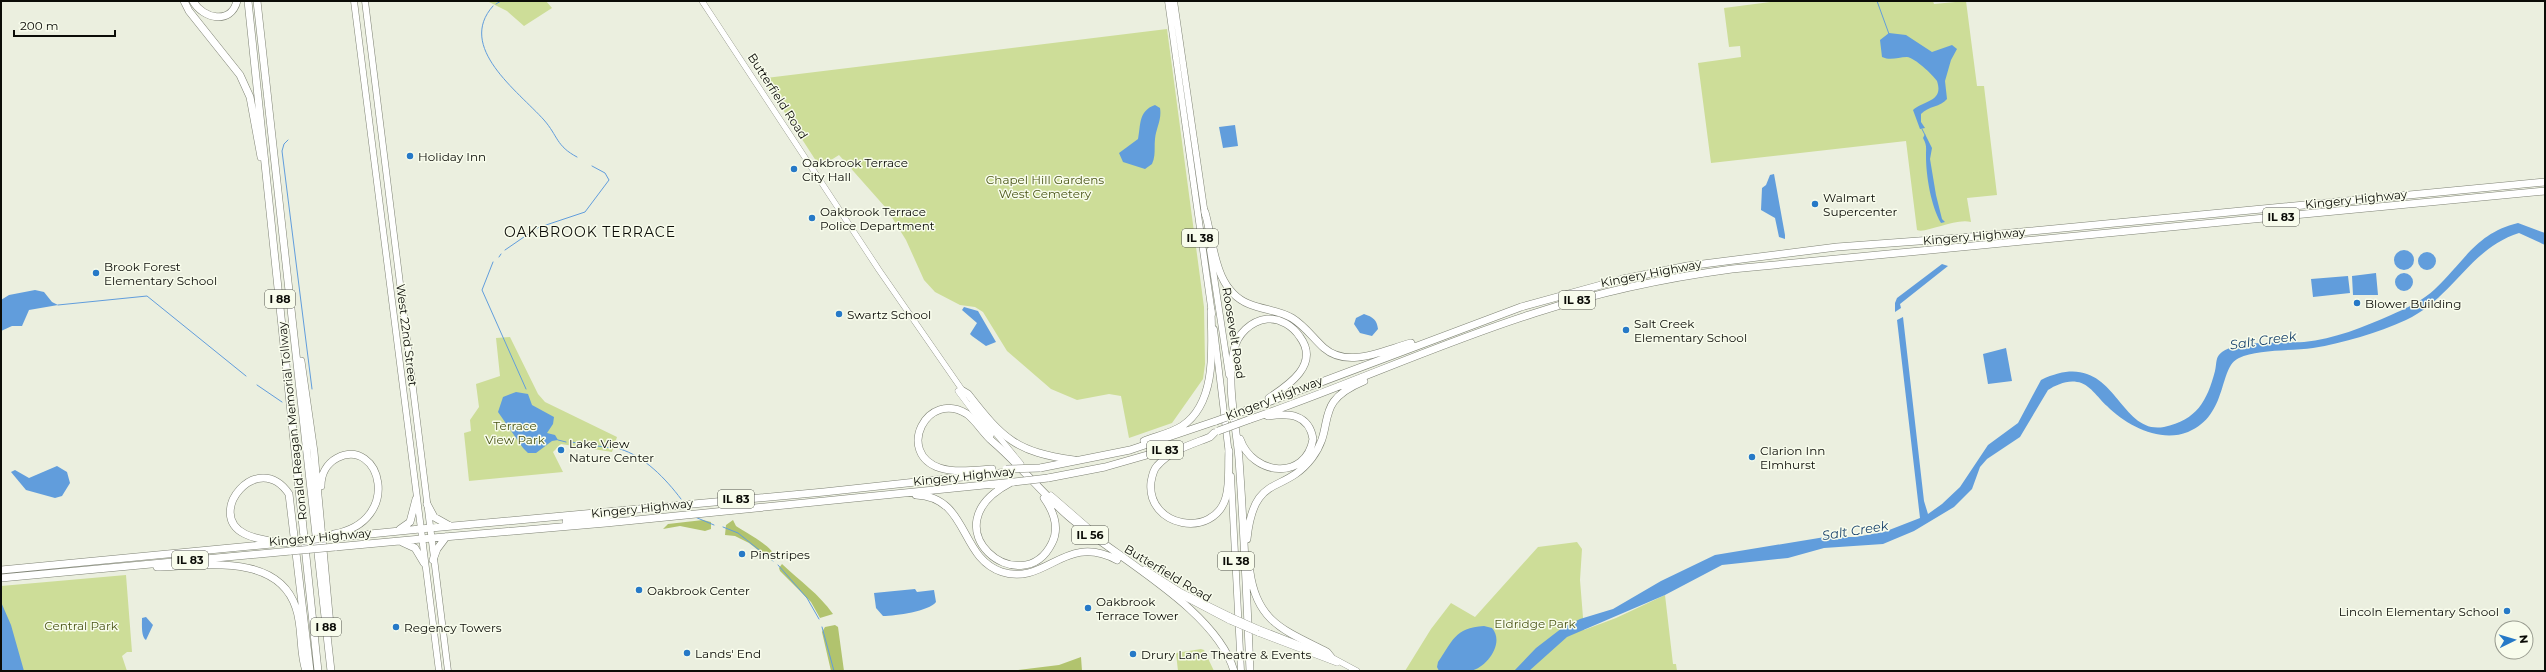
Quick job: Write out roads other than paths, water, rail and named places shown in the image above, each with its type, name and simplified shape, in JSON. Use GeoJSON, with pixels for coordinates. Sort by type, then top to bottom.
{"type":"FeatureCollection","features":[{"type":"Feature","properties":{"kind":"highway"},"geometry":{"type":"LineString","coordinates":[[184,1],[189,11],[231,61],[250,97],[270,197]]}},
{"type":"Feature","properties":{"kind":"highway"},"geometry":{"type":"LineString","coordinates":[[193,1],[200,11],[216,17],[229,14],[237,1]]}},
{"type":"Feature","properties":{"kind":"highway","name":"Ronald Reagan Memorial Tollway"},"geometry":{"type":"LineString","coordinates":[[248,1],[270,197],[318,671]]}},
{"type":"Feature","properties":{"kind":"highway","name":"Ronald Reagan Memorial Tollway"},"geometry":{"type":"LineString","coordinates":[[257,1],[332,671]]}},
{"type":"Feature","properties":{"kind":"highway","name":"Kingery Highway"},"geometry":{"type":"LineString","coordinates":[[1,570],[318,539],[334,536],[393,532],[824,492],[1007,470],[1040,468],[1082,461],[1130,450],[1216,421],[1466,326],[1550,298],[1687,266],[1837,247],[1959,238],[2545,182]]}},
{"type":"Feature","properties":{"kind":"highway","name":"Kingery Highway"},"geometry":{"type":"LineString","coordinates":[[1,578],[558,527],[1048,478],[1105,467],[1168,449],[1514,320],[1585,298],[1648,283],[1709,272],[2545,191]]}},
{"type":"Feature","properties":{"kind":"highway"},"geometry":{"type":"LineString","coordinates":[[1205,212],[1221,277],[1232,293],[1248,304],[1290,317],[1334,355],[1358,358],[1466,326]]}},
{"type":"Feature","properties":{"kind":"highway"},"geometry":{"type":"LineString","coordinates":[[286,266],[308,410],[320,513],[332,671]]}},
{"type":"Feature","properties":{"kind":"highway"},"geometry":{"type":"LineString","coordinates":[[1130,450],[1144,441],[1182,426],[1195,411],[1205,393],[1212,367],[1211,311]]}},
{"type":"Feature","properties":{"kind":"highway"},"geometry":{"type":"LineString","coordinates":[[1231,388],[1234,349],[1240,335],[1253,322],[1268,319],[1286,323],[1294,329],[1301,338],[1305,349],[1301,372],[1294,382],[1250,408]]}},
{"type":"Feature","properties":{"kind":"highway"},"geometry":{"type":"LineString","coordinates":[[1331,657],[1327,652],[1279,627],[1267,618],[1255,595],[1245,549],[1255,504],[1270,487],[1307,465],[1320,443],[1327,412],[1335,398],[1347,388],[1404,364],[1425,352]]}},
{"type":"Feature","properties":{"kind":"highway","name":"Roosevelt Road"},"geometry":{"type":"LineString","coordinates":[[1231,388],[1237,431],[1245,549],[1250,671]]}},
{"type":"Feature","properties":{"kind":"highway"},"geometry":{"type":"LineString","coordinates":[[963,391],[968,394],[1001,433],[1015,444],[1044,456],[1082,461]]}},
{"type":"Feature","properties":{"kind":"highway"},"geometry":{"type":"LineString","coordinates":[[999,445],[993,442],[968,414],[952,408],[939,410],[928,416],[922,425],[918,436],[922,454],[936,466],[954,470],[1007,470]]}},
{"type":"Feature","properties":{"kind":"highway"},"geometry":{"type":"LineString","coordinates":[[1237,431],[1248,455],[1254,461],[1268,467],[1283,468],[1294,465],[1309,452],[1313,439],[1311,429],[1306,422],[1297,416],[1284,414],[1256,417]]}},
{"type":"Feature","properties":{"kind":"highway"},"geometry":{"type":"LineString","coordinates":[[1216,432],[1210,437],[1172,452],[1156,466],[1152,474],[1152,496],[1160,511],[1175,522],[1185,524],[1207,520],[1217,513],[1224,503],[1227,490],[1229,451]]}},
{"type":"Feature","properties":{"kind":"highway","name":"Butterfield Road"},"geometry":{"type":"LineString","coordinates":[[999,445],[1036,486],[1090,534],[1149,578],[1167,588]]}},
{"type":"Feature","properties":{"kind":"highway"},"geometry":{"type":"LineString","coordinates":[[320,513],[322,477],[329,464],[346,455],[355,456],[366,460],[374,470],[378,479],[376,503],[362,524],[353,530],[334,536]]}},
{"type":"Feature","properties":{"kind":"highway"},"geometry":{"type":"LineString","coordinates":[[288,542],[258,539],[244,534],[236,527],[230,510],[232,501],[244,485],[265,478],[284,486],[289,494],[310,671]]}},
{"type":"Feature","properties":{"kind":"highway"},"geometry":{"type":"LineString","coordinates":[[1014,482],[988,498],[980,508],[976,520],[977,533],[983,548],[994,559],[1006,564],[1023,565],[1034,562],[1046,552],[1052,543],[1056,531],[1055,516],[1036,486]]}},
{"type":"Feature","properties":{"kind":"highway"},"geometry":{"type":"LineString","coordinates":[[862,497],[919,495],[939,500],[954,514],[981,559],[1002,572],[1016,574],[1033,571],[1071,553],[1083,551],[1104,554],[1149,578]]}},
{"type":"Feature","properties":{"kind":"highway"},"geometry":{"type":"LineString","coordinates":[[393,532],[408,525],[416,499]]}},
{"type":"Feature","properties":{"kind":"highway"},"geometry":{"type":"LineString","coordinates":[[427,504],[434,518],[450,526]]}},
{"type":"Feature","properties":{"kind":"highway"},"geometry":{"type":"LineString","coordinates":[[558,527],[566,522],[612,515]]}},
{"type":"Feature","properties":{"kind":"highway"},"geometry":{"type":"LineString","coordinates":[[433,560],[437,549],[446,537]]}},
{"type":"Feature","properties":{"kind":"highway"},"geometry":{"type":"LineString","coordinates":[[400,541],[415,548],[424,563]]}},
{"type":"Feature","properties":{"kind":"highway"},"geometry":{"type":"LineString","coordinates":[[89,570],[231,566],[252,569],[270,576],[282,584],[294,602],[306,671]]}},
{"type":"Feature","properties":{"kind":"highway"},"geometry":{"type":"LineString","coordinates":[[1167,588],[1221,643],[1234,671]]}},
{"type":"Feature","properties":{"kind":"main road","name":"West 22nd Street"},"geometry":{"type":"LineString","coordinates":[[354,1],[438,671]]}},
{"type":"Feature","properties":{"kind":"main road","name":"West 22nd Street"},"geometry":{"type":"LineString","coordinates":[[365,1],[430,538],[448,671]]}},
{"type":"Feature","properties":{"kind":"main road","name":"Butterfield Road"},"geometry":{"type":"LineString","coordinates":[[702,1],[955,383],[1023,466],[1075,516],[1149,572],[1181,592],[1230,619]]}},
{"type":"Feature","properties":{"kind":"main road","name":"Roosevelt Road"},"geometry":{"type":"LineString","coordinates":[[1168,1],[1211,311],[1221,371],[1229,451],[1241,671]]}},
{"type":"Feature","properties":{"kind":"main road","name":"Roosevelt Road"},"geometry":{"type":"LineString","coordinates":[[1174,1],[1231,388]]}},
{"type":"Feature","properties":{"kind":"main road","name":"Butterfield Road"},"geometry":{"type":"LineString","coordinates":[[955,383],[958,391],[999,445]]}},
{"type":"Feature","properties":{"kind":"main road","name":"Butterfield Road"},"geometry":{"type":"LineString","coordinates":[[1167,588],[1230,619],[1331,657],[1357,671]]}},
{"type":"Feature","properties":{"kind":"main road","name":"Butterfield Road"},"geometry":{"type":"LineString","coordinates":[[1258,630],[1330,662],[1340,663]]}},
{"type":"Feature","properties":{"kind":"water"},"geometry":{"type":"Polygon","coordinates":[[[1889,33],[1906,35],[1932,52],[1952,45],[1957,49],[1951,60],[1945,81],[1947,99],[1941,104],[1927,109],[1921,114],[1921,122],[1925,128],[1920,129],[1913,110],[1935,97],[1938,93],[1937,81],[1923,67],[1910,58],[1888,59],[1882,57],[1880,40],[1889,33]]]}},
{"type":"Feature","properties":{"kind":"water"},"geometry":{"type":"Polygon","coordinates":[[[1155,105],[1160,108],[1160,116],[1152,164],[1145,169],[1123,162],[1119,153],[1138,139],[1143,115],[1155,105]]]}},
{"type":"Feature","properties":{"kind":"water"},"geometry":{"type":"Polygon","coordinates":[[[1235,125],[1238,146],[1223,148],[1219,127],[1235,125]]]}},
{"type":"Feature","properties":{"kind":"water"},"geometry":{"type":"Polygon","coordinates":[[[1925,134],[1932,148],[1930,159],[1936,195],[1942,219],[1945,222],[1941,223],[1934,208],[1928,182],[1926,147],[1923,138],[1925,134]]]}},
{"type":"Feature","properties":{"kind":"water"},"geometry":{"type":"Polygon","coordinates":[[[1774,174],[1785,239],[1779,237],[1775,218],[1761,210],[1762,188],[1766,185],[1770,175],[1774,174]]]}},
{"type":"Feature","properties":{"kind":"water"},"geometry":{"type":"Polygon","coordinates":[[[2518,223],[2545,233],[2545,245],[2519,233],[2502,240],[2487,250],[2422,311],[2406,320],[2372,333],[2337,343],[2305,349],[2255,353],[2239,358],[2232,363],[2217,403],[2210,415],[2201,424],[2188,432],[2177,435],[2166,435],[2144,431],[2124,420],[2115,413],[2085,385],[2073,382],[2062,383],[2048,390],[2020,437],[1987,459],[1980,467],[1972,489],[1954,507],[1914,531],[1883,544],[1824,548],[1788,558],[1722,565],[1665,595],[1567,637],[1529,671],[1514,671],[1536,648],[1562,628],[1580,619],[1613,609],[1661,581],[1715,555],[1825,537],[1855,537],[1884,532],[1920,518],[1897,320],[1903,317],[1924,501],[1928,514],[1942,504],[1960,487],[1988,445],[2018,423],[2041,380],[2066,372],[2085,373],[2100,381],[2135,418],[2148,426],[2164,427],[2175,424],[2185,420],[2199,408],[2212,382],[2217,358],[2222,352],[2230,348],[2250,344],[2304,342],[2326,338],[2349,332],[2381,319],[2408,307],[2425,297],[2445,279],[2481,241],[2491,234],[2518,223]]]}},
{"type":"Feature","properties":{"kind":"water"},"geometry":{"type":"Polygon","coordinates":[[[2404,250],[2411,253],[2414,260],[2411,267],[2404,270],[2397,267],[2394,260],[2397,253],[2404,250]]]}},
{"type":"Feature","properties":{"kind":"water"},"geometry":{"type":"Polygon","coordinates":[[[2423,252],[2431,252],[2436,257],[2434,268],[2431,270],[2423,270],[2418,265],[2418,257],[2423,252]]]}},
{"type":"Feature","properties":{"kind":"water"},"geometry":{"type":"Polygon","coordinates":[[[1942,264],[1948,266],[1900,304],[1901,308],[1895,312],[1895,303],[1897,298],[1942,264]]]}},
{"type":"Feature","properties":{"kind":"water"},"geometry":{"type":"Polygon","coordinates":[[[2376,273],[2378,295],[2353,295],[2352,276],[2376,273]]]}},
{"type":"Feature","properties":{"kind":"water"},"geometry":{"type":"Polygon","coordinates":[[[2404,273],[2410,276],[2413,282],[2410,288],[2404,291],[2398,288],[2395,282],[2398,276],[2404,273]]]}},
{"type":"Feature","properties":{"kind":"water"},"geometry":{"type":"Polygon","coordinates":[[[2348,276],[2350,293],[2313,297],[2311,279],[2348,276]]]}},
{"type":"Feature","properties":{"kind":"water"},"geometry":{"type":"Polygon","coordinates":[[[35,290],[44,292],[52,302],[58,305],[29,310],[22,326],[12,326],[1,331],[1,300],[9,295],[35,290]]]}},
{"type":"Feature","properties":{"kind":"water"},"geometry":{"type":"Polygon","coordinates":[[[964,307],[978,311],[996,342],[986,346],[970,334],[977,323],[962,310],[964,307]]]}},
{"type":"Feature","properties":{"kind":"water"},"geometry":{"type":"Polygon","coordinates":[[[1364,314],[1372,318],[1377,323],[1378,329],[1372,336],[1360,333],[1354,324],[1356,318],[1364,314]]]}},
{"type":"Feature","properties":{"kind":"water"},"geometry":{"type":"Polygon","coordinates":[[[2006,348],[2012,381],[1988,384],[1983,354],[2006,348]]]}},
{"type":"Feature","properties":{"kind":"water"},"geometry":{"type":"Polygon","coordinates":[[[516,392],[528,394],[532,405],[554,417],[553,424],[547,433],[555,435],[558,440],[552,441],[536,453],[528,453],[523,448],[498,412],[503,397],[516,392]]]}},
{"type":"Feature","properties":{"kind":"water"},"geometry":{"type":"Polygon","coordinates":[[[57,466],[67,472],[70,483],[62,496],[55,498],[26,490],[11,472],[15,470],[29,478],[57,466]]]}},
{"type":"Feature","properties":{"kind":"water"},"geometry":{"type":"Polygon","coordinates":[[[915,589],[917,592],[934,590],[936,602],[927,608],[896,615],[883,616],[876,608],[874,593],[915,589]]]}},
{"type":"Feature","properties":{"kind":"water"},"geometry":{"type":"Polygon","coordinates":[[[1,602],[11,625],[24,671],[2,671],[1,602]]]}},
{"type":"Feature","properties":{"kind":"water"},"geometry":{"type":"Polygon","coordinates":[[[146,617],[153,625],[146,640],[143,633],[142,618],[146,617]]]}},
{"type":"Feature","properties":{"kind":"water"},"geometry":{"type":"Polygon","coordinates":[[[1484,626],[1492,628],[1496,640],[1492,654],[1483,665],[1471,671],[1439,671],[1437,667],[1438,662],[1455,637],[1466,630],[1484,626]]]}},
{"type":"Feature","properties":{"kind":"waterway"},"geometry":{"type":"LineString","coordinates":[[496,4],[501,1]]}},
{"type":"Feature","properties":{"kind":"waterway"},"geometry":{"type":"LineString","coordinates":[[1877,1],[1889,34]]}},
{"type":"Feature","properties":{"kind":"waterway"},"geometry":{"type":"LineString","coordinates":[[493,6],[484,21],[482,37],[486,52],[495,68],[544,120],[561,145],[577,157]]}},
{"type":"Feature","properties":{"kind":"waterway"},"geometry":{"type":"LineString","coordinates":[[1922,129],[1925,135]]}},
{"type":"Feature","properties":{"kind":"waterway"},"geometry":{"type":"LineString","coordinates":[[288,140],[284,144],[282,151],[312,389]]}},
{"type":"Feature","properties":{"kind":"waterway"},"geometry":{"type":"LineString","coordinates":[[505,250],[537,228],[585,212],[609,180],[605,173],[592,166]]}},
{"type":"Feature","properties":{"kind":"waterway"},"geometry":{"type":"LineString","coordinates":[[493,262],[482,290],[526,389]]}},
{"type":"Feature","properties":{"kind":"waterway"},"geometry":{"type":"LineString","coordinates":[[58,305],[147,296],[246,376]]}},
{"type":"Feature","properties":{"kind":"waterway"},"geometry":{"type":"LineString","coordinates":[[257,385],[282,402]]}},
{"type":"Feature","properties":{"kind":"waterway"},"geometry":{"type":"LineString","coordinates":[[558,440],[566,442]]}},
{"type":"Feature","properties":{"kind":"waterway"},"geometry":{"type":"LineString","coordinates":[[571,442],[611,448]]}},
{"type":"Feature","properties":{"kind":"waterway"},"geometry":{"type":"LineString","coordinates":[[620,449],[638,457],[654,469],[681,499]]}},
{"type":"Feature","properties":{"kind":"waterway"},"geometry":{"type":"LineString","coordinates":[[695,517],[714,525]]}},
{"type":"Feature","properties":{"kind":"waterway"},"geometry":{"type":"LineString","coordinates":[[723,527],[738,533],[773,561]]}},
{"type":"Feature","properties":{"kind":"waterway"},"geometry":{"type":"LineString","coordinates":[[778,565],[807,598],[819,619]]}},
{"type":"Feature","properties":{"kind":"waterway"},"geometry":{"type":"LineString","coordinates":[[822,627],[834,671]]}},
{"type":"Feature","properties":{"kind":"place","name":"Holiday Inn"},"geometry":{"type":"Point","coordinates":[410,156]}},
{"type":"Feature","properties":{"kind":"place","name":"Oakbrook Terrace City Hall"},"geometry":{"type":"Point","coordinates":[794,169]}},
{"type":"Feature","properties":{"kind":"place","name":"Walmart Supercenter"},"geometry":{"type":"Point","coordinates":[1815,204]}},
{"type":"Feature","properties":{"kind":"place","name":"Oakbrook Terrace Police Department"},"geometry":{"type":"Point","coordinates":[812,218]}},
{"type":"Feature","properties":{"kind":"place","name":"Brook Forest Elementary School"},"geometry":{"type":"Point","coordinates":[96,273]}},
{"type":"Feature","properties":{"kind":"place","name":"Blower Building"},"geometry":{"type":"Point","coordinates":[2357,303]}},
{"type":"Feature","properties":{"kind":"place","name":"Swartz School"},"geometry":{"type":"Point","coordinates":[839,314]}},
{"type":"Feature","properties":{"kind":"place","name":"Salt Creek Elementary School"},"geometry":{"type":"Point","coordinates":[1626,330]}},
{"type":"Feature","properties":{"kind":"place","name":"Lake View Nature Center"},"geometry":{"type":"Point","coordinates":[561,450]}},
{"type":"Feature","properties":{"kind":"place","name":"Clarion Inn Elmhurst"},"geometry":{"type":"Point","coordinates":[1752,457]}},
{"type":"Feature","properties":{"kind":"place","name":"Pinstripes"},"geometry":{"type":"Point","coordinates":[742,554]}},
{"type":"Feature","properties":{"kind":"place","name":"Oakbrook Center"},"geometry":{"type":"Point","coordinates":[639,590]}},
{"type":"Feature","properties":{"kind":"place","name":"Oakbrook Terrace Tower"},"geometry":{"type":"Point","coordinates":[1088,608]}},
{"type":"Feature","properties":{"kind":"place","name":"Lincoln Elementary School"},"geometry":{"type":"Point","coordinates":[2507,611]}},
{"type":"Feature","properties":{"kind":"place","name":"Regency Towers"},"geometry":{"type":"Point","coordinates":[396,627]}},
{"type":"Feature","properties":{"kind":"place","name":"Lands' End"},"geometry":{"type":"Point","coordinates":[687,653]}},
{"type":"Feature","properties":{"kind":"place","name":"Drury Lane Theatre & Events"},"geometry":{"type":"Point","coordinates":[1133,654]}},
{"type":"Feature","properties":{"kind":"district","name":"OAKBROOK TERRACE"},"geometry":{"type":"Point","coordinates":[590,232]}},
{"type":"Feature","properties":{"kind":"park label","name":"Chapel Hill Gardens West Cemetery"},"geometry":{"type":"Point","coordinates":[1045,186]}},
{"type":"Feature","properties":{"kind":"park label","name":"Terrace View Park"},"geometry":{"type":"Point","coordinates":[515,432]}},
{"type":"Feature","properties":{"kind":"park label","name":"Eldridge Park"},"geometry":{"type":"Point","coordinates":[1535,623]}},
{"type":"Feature","properties":{"kind":"park label","name":"Central Park"},"geometry":{"type":"Point","coordinates":[81,625]}},
{"type":"Feature","properties":{"kind":"water label","name":"Salt Creek"},"geometry":{"type":"Point","coordinates":[2263,340]}},
{"type":"Feature","properties":{"kind":"water label","name":"Salt Creek"},"geometry":{"type":"Point","coordinates":[1855,530]}}]}
